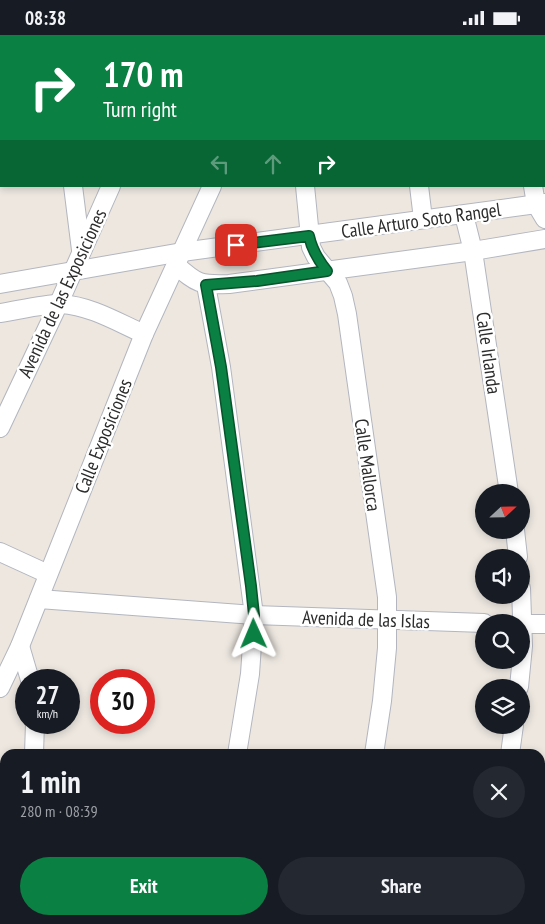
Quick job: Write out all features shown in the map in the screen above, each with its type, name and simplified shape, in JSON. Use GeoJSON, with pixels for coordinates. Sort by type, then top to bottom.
{"type":"FeatureCollection","features":[{"type":"Feature","properties":{"kind":"street"},"geometry":{"type":"LineString","coordinates":[[73,187],[81,251]]}},
{"type":"Feature","properties":{"kind":"street","name":"Avenida de las Exposiciones"},"geometry":{"type":"LineString","coordinates":[[0,428],[59,303],[111,187]]}},
{"type":"Feature","properties":{"kind":"street","name":"Calle Exposiciones"},"geometry":{"type":"LineString","coordinates":[[0,688],[20,646],[144,334],[212,187]]}},
{"type":"Feature","properties":{"kind":"street","name":"Calle Mallorca"},"geometry":{"type":"LineString","coordinates":[[305,187],[311,247],[316,257],[338,283],[347,314],[387,597],[387,648],[375,749]]}},
{"type":"Feature","properties":{"kind":"street"},"geometry":{"type":"LineString","coordinates":[[419,187],[423,219]]}},
{"type":"Feature","properties":{"kind":"street"},"geometry":{"type":"LineString","coordinates":[[533,187],[545,219]]}},
{"type":"Feature","properties":{"kind":"street","name":"Calle Arturo Soto Rangel"},"geometry":{"type":"LineString","coordinates":[[0,284],[423,219],[540,204]]}},
{"type":"Feature","properties":{"kind":"street","name":"Calle Irlanda"},"geometry":{"type":"LineString","coordinates":[[464,215],[473,251],[508,484]]}},
{"type":"Feature","properties":{"kind":"street"},"geometry":{"type":"LineString","coordinates":[[179,258],[195,282],[206,285],[257,281],[545,239]]}},
{"type":"Feature","properties":{"kind":"street"},"geometry":{"type":"LineString","coordinates":[[206,285],[221,367],[254,615],[250,674],[238,749]]}},
{"type":"Feature","properties":{"kind":"street"},"geometry":{"type":"LineString","coordinates":[[0,313],[59,303],[99,313],[144,334]]}},
{"type":"Feature","properties":{"kind":"street"},"geometry":{"type":"LineString","coordinates":[[0,553],[48,574]]}},
{"type":"Feature","properties":{"kind":"street","name":"Avenida de las Islas"},"geometry":{"type":"LineString","coordinates":[[39,599],[254,615],[475,623]]}},
{"type":"Feature","properties":{"kind":"street"},"geometry":{"type":"LineString","coordinates":[[530,624],[545,624]]}},
{"type":"Feature","properties":{"kind":"street"},"geometry":{"type":"LineString","coordinates":[[20,646],[27,669]]}},
{"type":"Feature","properties":{"kind":"street"},"geometry":{"type":"LineString","coordinates":[[34,749],[35,734]]}},
{"type":"Feature","properties":{"kind":"street"},"geometry":{"type":"LineString","coordinates":[[511,749],[513,734]]}},
{"type":"Feature","properties":{"kind":"route"},"geometry":{"type":"LineString","coordinates":[[236,245],[309,236],[311,247],[316,257],[327,271],[257,281],[206,285],[221,367],[251,586],[254,634]]}}]}
